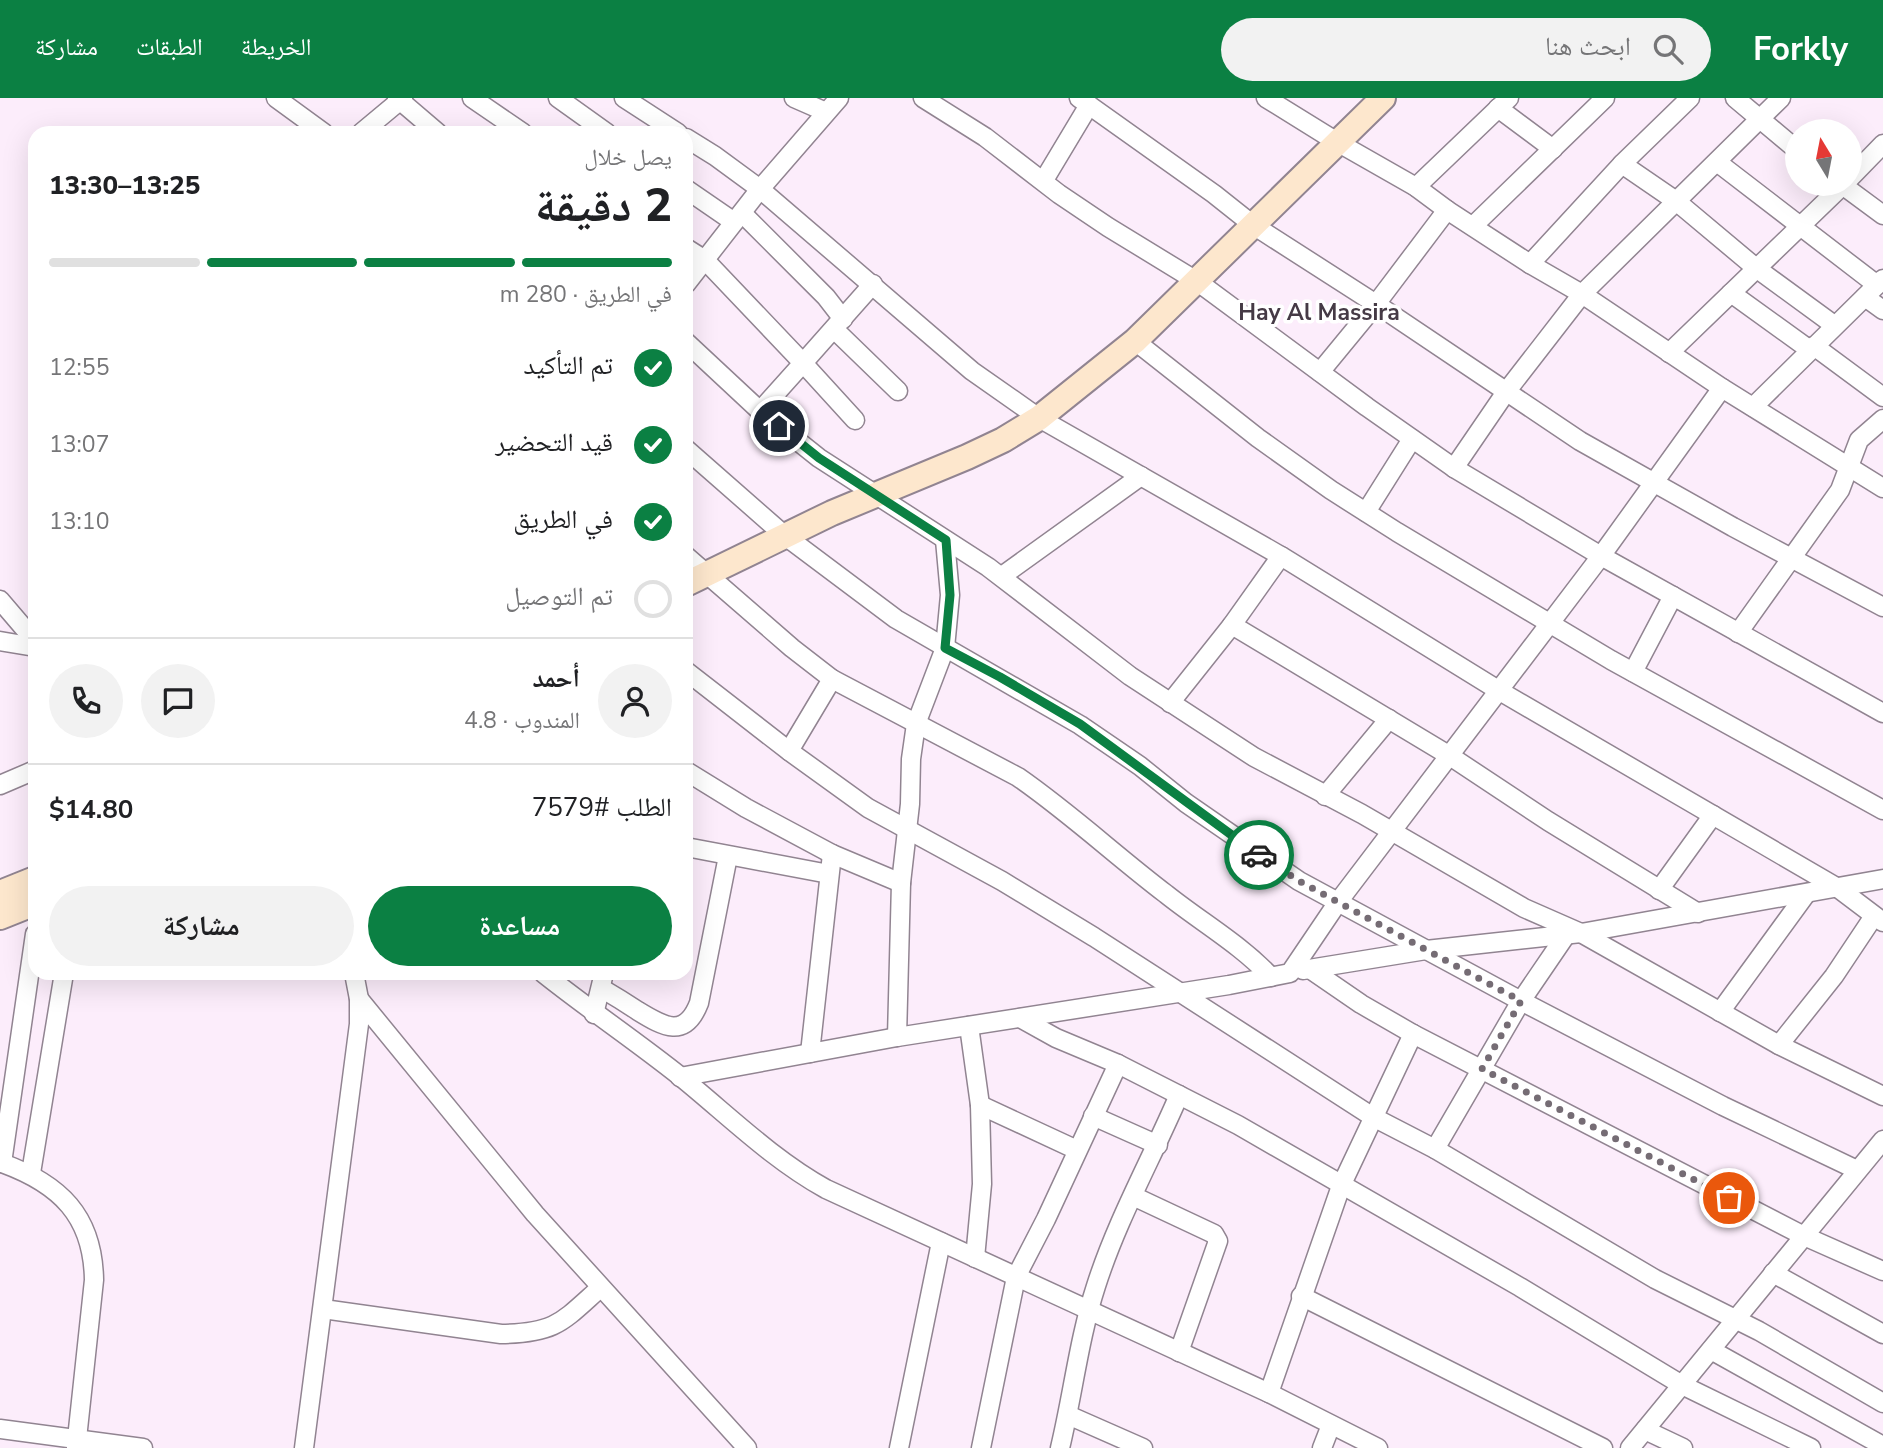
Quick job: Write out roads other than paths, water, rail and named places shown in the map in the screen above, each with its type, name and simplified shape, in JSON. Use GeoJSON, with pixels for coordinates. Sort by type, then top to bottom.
{"type":"FeatureCollection","features":[{"type":"Feature","properties":{"kind":"street"},"geometry":{"type":"LineString","coordinates":[[276,98],[314,126]]}},
{"type":"Feature","properties":{"kind":"street"},"geometry":{"type":"LineString","coordinates":[[472,98],[511,126]]}},
{"type":"Feature","properties":{"kind":"street"},"geometry":{"type":"LineString","coordinates":[[558,98],[597,126]]}},
{"type":"Feature","properties":{"kind":"street"},"geometry":{"type":"LineString","coordinates":[[624,98],[667,126]]}},
{"type":"Feature","properties":{"kind":"street"},"geometry":{"type":"LineString","coordinates":[[794,98],[826,112]]}},
{"type":"Feature","properties":{"kind":"street"},"geometry":{"type":"LineString","coordinates":[[693,275],[760,189],[839,98]]}},
{"type":"Feature","properties":{"kind":"street"},"geometry":{"type":"LineString","coordinates":[[923,98],[985,137],[1059,194],[1108,227],[1198,282],[1454,468],[1601,556],[1883,713]]}},
{"type":"Feature","properties":{"kind":"street"},"geometry":{"type":"LineString","coordinates":[[1266,98],[1416,187],[1447,210],[1582,294],[1722,388],[1883,488]]}},
{"type":"Feature","properties":{"kind":"street"},"geometry":{"type":"LineString","coordinates":[[1271,977],[1242,950],[1165,894],[1046,796],[1018,777],[832,679],[696,579],[784,535],[967,457],[1003,440],[1039,418],[1135,341],[1383,98]]}},
{"type":"Feature","properties":{"kind":"street"},"geometry":{"type":"LineString","coordinates":[[1473,226],[1605,98]]}},
{"type":"Feature","properties":{"kind":"street"},"geometry":{"type":"LineString","coordinates":[[1530,264],[1622,164],[1690,98]]}},
{"type":"Feature","properties":{"kind":"street"},"geometry":{"type":"LineString","coordinates":[[1735,98],[1785,140]]}},
{"type":"Feature","properties":{"kind":"street"},"geometry":{"type":"LineString","coordinates":[[1454,468],[1506,392],[1582,294],[1782,98]]}},
{"type":"Feature","properties":{"kind":"street"},"geometry":{"type":"LineString","coordinates":[[369,126],[400,99],[430,126]]}},
{"type":"Feature","properties":{"kind":"street"},"geometry":{"type":"LineString","coordinates":[[1044,180],[1084,102],[1214,194],[1253,225],[1580,441],[1883,607]]}},
{"type":"Feature","properties":{"kind":"street"},"geometry":{"type":"LineString","coordinates":[[1416,187],[1504,103],[1553,149]]}},
{"type":"Feature","properties":{"kind":"street"},"geometry":{"type":"LineString","coordinates":[[693,142],[760,189],[972,371],[1039,418],[1281,556],[1498,690],[1838,888],[1878,919],[1779,1045]]}},
{"type":"Feature","properties":{"kind":"street"},"geometry":{"type":"LineString","coordinates":[[1862,165],[1883,145]]}},
{"type":"Feature","properties":{"kind":"street"},"geometry":{"type":"LineString","coordinates":[[1717,162],[1875,287],[1883,310]]}},
{"type":"Feature","properties":{"kind":"street"},"geometry":{"type":"LineString","coordinates":[[1622,164],[1676,201],[1756,268],[1834,326]]}},
{"type":"Feature","properties":{"kind":"street"},"geometry":{"type":"LineString","coordinates":[[693,192],[738,218],[817,288],[838,324],[898,391]]}},
{"type":"Feature","properties":{"kind":"street"},"geometry":{"type":"LineString","coordinates":[[1669,353],[1830,196]]}},
{"type":"Feature","properties":{"kind":"street"},"geometry":{"type":"LineString","coordinates":[[1860,196],[1883,215]]}},
{"type":"Feature","properties":{"kind":"street"},"geometry":{"type":"LineString","coordinates":[[1320,372],[1376,304],[1447,210]]}},
{"type":"Feature","properties":{"kind":"street"},"geometry":{"type":"LineString","coordinates":[[693,252],[705,260],[855,420]]}},
{"type":"Feature","properties":{"kind":"street"},"geometry":{"type":"LineString","coordinates":[[760,411],[873,284]]}},
{"type":"Feature","properties":{"kind":"street"},"geometry":{"type":"LineString","coordinates":[[1753,407],[1875,287]]}},
{"type":"Feature","properties":{"kind":"street"},"geometry":{"type":"LineString","coordinates":[[1731,293],[1883,397]]}},
{"type":"Feature","properties":{"kind":"street"},"geometry":{"type":"LineString","coordinates":[[1135,341],[1258,438],[1366,512],[1549,624],[1883,810]]}},
{"type":"Feature","properties":{"kind":"street"},"geometry":{"type":"LineString","coordinates":[[693,349],[760,411],[819,458],[1002,576],[1120,668],[1254,757],[1524,908],[1779,1045],[1883,1096]]}},
{"type":"Feature","properties":{"kind":"street"},"geometry":{"type":"LineString","coordinates":[[1290,973],[1338,902],[1601,556],[1722,388]]}},
{"type":"Feature","properties":{"kind":"street"},"geometry":{"type":"LineString","coordinates":[[1738,633],[1840,490],[1859,440],[1883,419]]}},
{"type":"Feature","properties":{"kind":"street"},"geometry":{"type":"LineString","coordinates":[[1366,512],[1412,439]]}},
{"type":"Feature","properties":{"kind":"street"},"geometry":{"type":"LineString","coordinates":[[693,455],[784,535],[896,619],[1080,724],[1299,881],[1723,1106],[1857,1170]]}},
{"type":"Feature","properties":{"kind":"street"},"geometry":{"type":"LineString","coordinates":[[1002,576],[1141,476]]}},
{"type":"Feature","properties":{"kind":"street"},"geometry":{"type":"LineString","coordinates":[[897,1037],[901,883],[916,724],[945,648],[950,595],[946,540]]}},
{"type":"Feature","properties":{"kind":"street"},"geometry":{"type":"LineString","coordinates":[[1171,703],[1232,625],[1281,556]]}},
{"type":"Feature","properties":{"kind":"street"},"geometry":{"type":"LineString","coordinates":[[1633,672],[1673,596]]}},
{"type":"Feature","properties":{"kind":"street"},"geometry":{"type":"LineString","coordinates":[[0,600],[28,633]]}},
{"type":"Feature","properties":{"kind":"street"},"geometry":{"type":"LineString","coordinates":[[1232,625],[1450,756],[1548,821],[1698,913]]}},
{"type":"Feature","properties":{"kind":"street"},"geometry":{"type":"LineString","coordinates":[[0,641],[28,646]]}},
{"type":"Feature","properties":{"kind":"street"},"geometry":{"type":"LineString","coordinates":[[693,676],[867,808],[1002,881],[1094,937],[1373,1117],[1435,1149],[1655,1279],[1704,1306],[1737,1319],[1883,1403]]}},
{"type":"Feature","properties":{"kind":"street"},"geometry":{"type":"LineString","coordinates":[[789,751],[832,679]]}},
{"type":"Feature","properties":{"kind":"street"},"geometry":{"type":"LineString","coordinates":[[1325,796],[1389,719]]}},
{"type":"Feature","properties":{"kind":"street"},"geometry":{"type":"LineString","coordinates":[[0,785],[28,773]]}},
{"type":"Feature","properties":{"kind":"street"},"geometry":{"type":"LineString","coordinates":[[693,775],[746,808],[832,854],[901,883]]}},
{"type":"Feature","properties":{"kind":"street"},"geometry":{"type":"LineString","coordinates":[[1659,890],[1713,815]]}},
{"type":"Feature","properties":{"kind":"street"},"geometry":{"type":"LineString","coordinates":[[693,848],[829,874]]}},
{"type":"Feature","properties":{"kind":"street"},"geometry":{"type":"LineString","coordinates":[[810,1053],[832,854]]}},
{"type":"Feature","properties":{"kind":"street"},"geometry":{"type":"LineString","coordinates":[[594,1014],[602,980],[662,1026],[678,1027],[690,1021],[699,1003],[729,856]]}},
{"type":"Feature","properties":{"kind":"street"},"geometry":{"type":"LineString","coordinates":[[680,1077],[897,1037],[1178,993],[1310,969],[1426,950],[1574,934],[1883,879]]}},
{"type":"Feature","properties":{"kind":"street"},"geometry":{"type":"LineString","coordinates":[[0,893],[28,882]]}},
{"type":"Feature","properties":{"kind":"street"},"geometry":{"type":"LineString","coordinates":[[1720,1012],[1806,894]]}},
{"type":"Feature","properties":{"kind":"street"},"geometry":{"type":"LineString","coordinates":[[0,917],[28,906]]}},
{"type":"Feature","properties":{"kind":"street"},"geometry":{"type":"LineString","coordinates":[[1435,1149],[1521,1001],[1574,934]]}},
{"type":"Feature","properties":{"kind":"street"},"geometry":{"type":"LineString","coordinates":[[1310,969],[1361,1004],[1413,1034],[1804,1236],[1883,1271]]}},
{"type":"Feature","properties":{"kind":"street"},"geometry":{"type":"LineString","coordinates":[[28,980],[1,1163],[30,1173],[64,1198],[89,1241],[94,1280],[76,1443]]}},
{"type":"Feature","properties":{"kind":"street"},"geometry":{"type":"LineString","coordinates":[[30,1173],[63,980]]}},
{"type":"Feature","properties":{"kind":"street"},"geometry":{"type":"LineString","coordinates":[[304,1448],[359,1024],[355,980]]}},
{"type":"Feature","properties":{"kind":"street"},"geometry":{"type":"LineString","coordinates":[[552,980],[680,1077],[773,1156],[799,1174],[1269,1393],[1378,1448]]}},
{"type":"Feature","properties":{"kind":"street"},"geometry":{"type":"LineString","coordinates":[[359,999],[535,1214],[747,1448]]}},
{"type":"Feature","properties":{"kind":"street"},"geometry":{"type":"LineString","coordinates":[[1020,1018],[1238,1125],[1510,1281],[1682,1385],[1811,1448]]}},
{"type":"Feature","properties":{"kind":"street"},"geometry":{"type":"LineString","coordinates":[[969,1026],[980,1105],[982,1184],[975,1258]]}},
{"type":"Feature","properties":{"kind":"street"},"geometry":{"type":"LineString","coordinates":[[1269,1393],[1341,1186],[1413,1034]]}},
{"type":"Feature","properties":{"kind":"street"},"geometry":{"type":"LineString","coordinates":[[981,1448],[1016,1277],[1118,1064]]}},
{"type":"Feature","properties":{"kind":"street"},"geometry":{"type":"LineString","coordinates":[[1060,1448],[1088,1310],[1112,1240],[1179,1094]]}},
{"type":"Feature","properties":{"kind":"street"},"geometry":{"type":"LineString","coordinates":[[980,1105],[1077,1150]]}},
{"type":"Feature","properties":{"kind":"street"},"geometry":{"type":"LineString","coordinates":[[1093,1116],[1158,1144]]}},
{"type":"Feature","properties":{"kind":"street"},"geometry":{"type":"LineString","coordinates":[[1630,1448],[1883,1140]]}},
{"type":"Feature","properties":{"kind":"street"},"geometry":{"type":"LineString","coordinates":[[1133,1196],[1214,1234],[1219,1241],[1179,1352]]}},
{"type":"Feature","properties":{"kind":"street"},"geometry":{"type":"LineString","coordinates":[[899,1448],[941,1242]]}},
{"type":"Feature","properties":{"kind":"street"},"geometry":{"type":"LineString","coordinates":[[1773,1273],[1883,1334]]}},
{"type":"Feature","properties":{"kind":"street"},"geometry":{"type":"LineString","coordinates":[[323,1309],[501,1334],[522,1334],[561,1323],[600,1287]]}},
{"type":"Feature","properties":{"kind":"street"},"geometry":{"type":"LineString","coordinates":[[1301,1296],[1603,1448]]}},
{"type":"Feature","properties":{"kind":"street"},"geometry":{"type":"LineString","coordinates":[[1711,1350],[1883,1446]]}},
{"type":"Feature","properties":{"kind":"street"},"geometry":{"type":"LineString","coordinates":[[1068,1415],[1143,1448]]}},
{"type":"Feature","properties":{"kind":"street"},"geometry":{"type":"LineString","coordinates":[[1322,1448],[1331,1425]]}},
{"type":"Feature","properties":{"kind":"street"},"geometry":{"type":"LineString","coordinates":[[0,1429],[76,1443],[142,1448]]}},
{"type":"Feature","properties":{"kind":"street"},"geometry":{"type":"LineString","coordinates":[[1646,1430],[1683,1448]]}},
{"type":"Feature","properties":{"kind":"district","name":"Hay Al Massira"},"geometry":{"type":"Point","coordinates":[1319,312]}}]}
